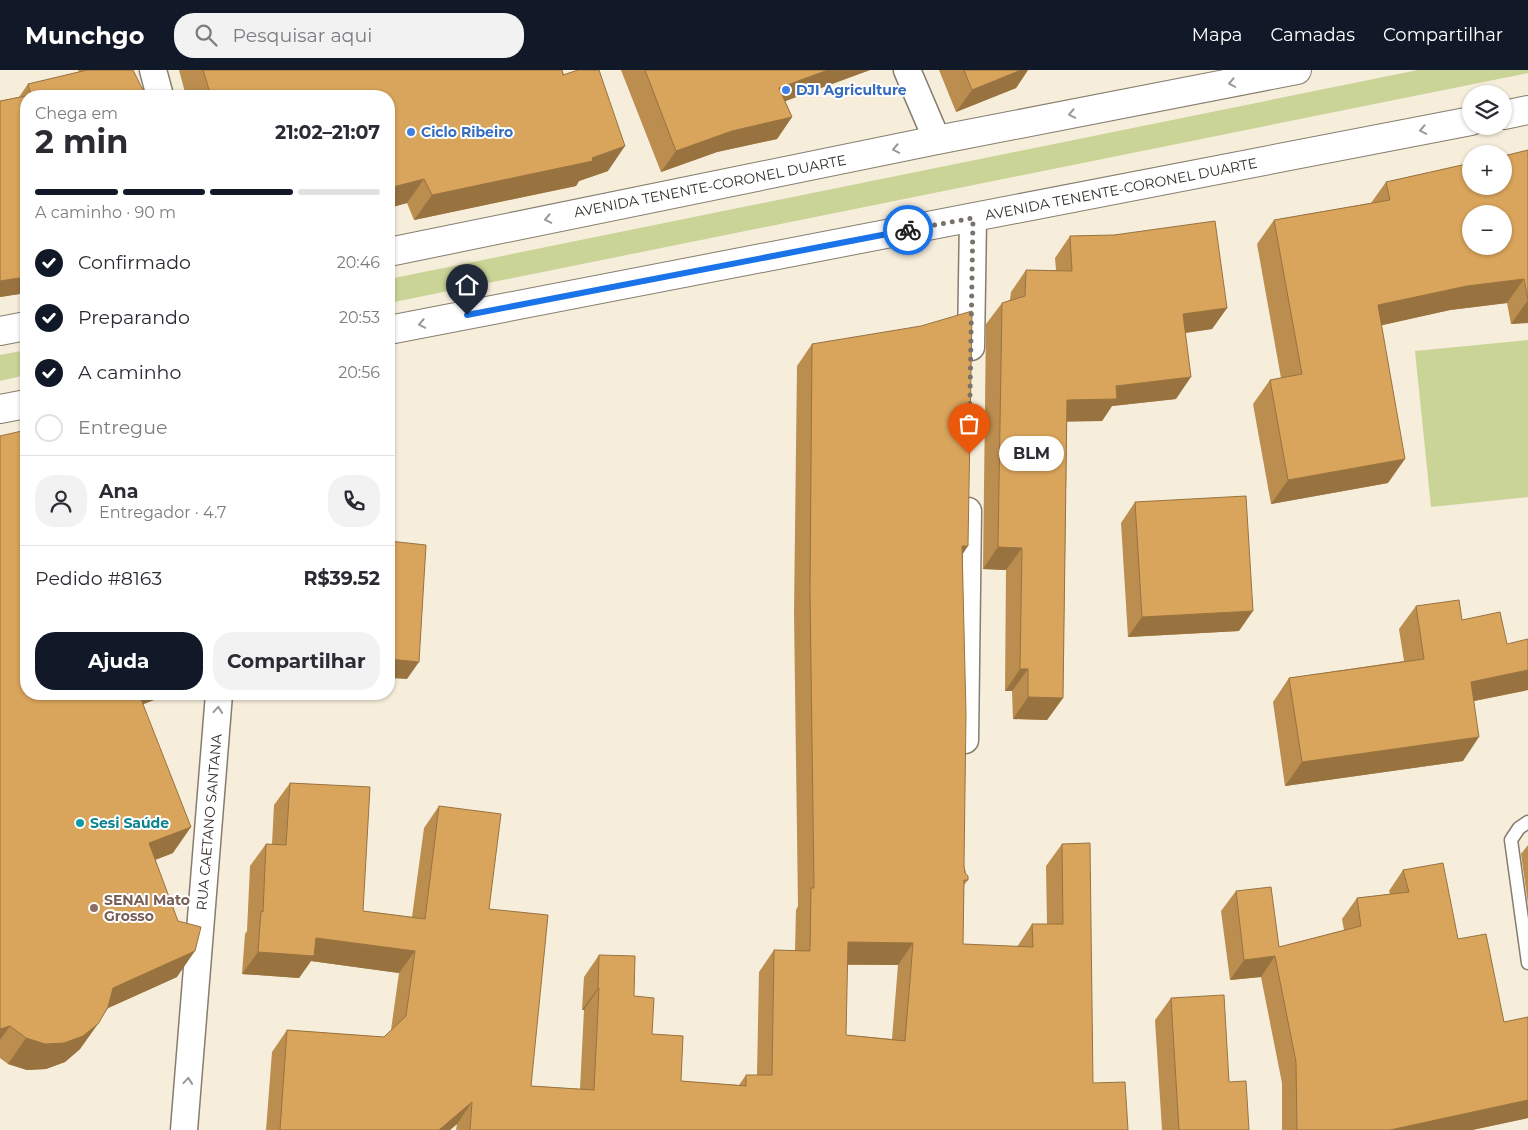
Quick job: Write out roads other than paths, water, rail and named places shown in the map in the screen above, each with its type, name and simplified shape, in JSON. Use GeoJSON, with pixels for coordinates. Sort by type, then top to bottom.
{"type":"FeatureCollection","features":[{"type":"Feature","properties":{"kind":"main road","name":"AVENIDA TENENTE-CORONEL DUARTE"},"geometry":{"type":"LineString","coordinates":[[395,251],[937,140],[1297,70]]}},
{"type":"Feature","properties":{"kind":"main road"},"geometry":{"type":"LineString","coordinates":[[1512,113],[1528,110]]}},
{"type":"Feature","properties":{"kind":"main road","name":"AVENIDA TENENTE-CORONEL DUARTE"},"geometry":{"type":"LineString","coordinates":[[395,329],[1462,123]]}},
{"type":"Feature","properties":{"kind":"main road"},"geometry":{"type":"LineString","coordinates":[[0,331],[20,327]]}},
{"type":"Feature","properties":{"kind":"main road"},"geometry":{"type":"LineString","coordinates":[[0,409],[20,405]]}},
{"type":"Feature","properties":{"kind":"street"},"geometry":{"type":"LineString","coordinates":[[153,70],[158,90]]}},
{"type":"Feature","properties":{"kind":"street"},"geometry":{"type":"LineString","coordinates":[[907,70],[937,140]]}},
{"type":"Feature","properties":{"kind":"street"},"geometry":{"type":"LineString","coordinates":[[971,366],[973,218]]}},
{"type":"Feature","properties":{"kind":"street"},"geometry":{"type":"LineString","coordinates":[[965,760],[969,484]]}},
{"type":"Feature","properties":{"kind":"street","name":"RUA CAETANO SANTANA"},"geometry":{"type":"LineString","coordinates":[[184,1130],[219,700]]}},
{"type":"Feature","properties":{"kind":"lane"},"geometry":{"type":"LineString","coordinates":[[1528,822],[1519,828],[1512,840],[1528,963]]}},
{"type":"Feature","properties":{"kind":"place","name":"DJI Agriculture"},"geometry":{"type":"Point","coordinates":[786,90]}},
{"type":"Feature","properties":{"kind":"place","name":"Ciclo Ribeiro"},"geometry":{"type":"Point","coordinates":[411,132]}},
{"type":"Feature","properties":{"kind":"place","name":"BLM"},"geometry":{"type":"Point","coordinates":[969,454]}},
{"type":"Feature","properties":{"kind":"place","name":"Sesi Saúde"},"geometry":{"type":"Point","coordinates":[80,823]}},
{"type":"Feature","properties":{"kind":"place","name":"SENAI Mato Grosso"},"geometry":{"type":"Point","coordinates":[94,908]}}]}
